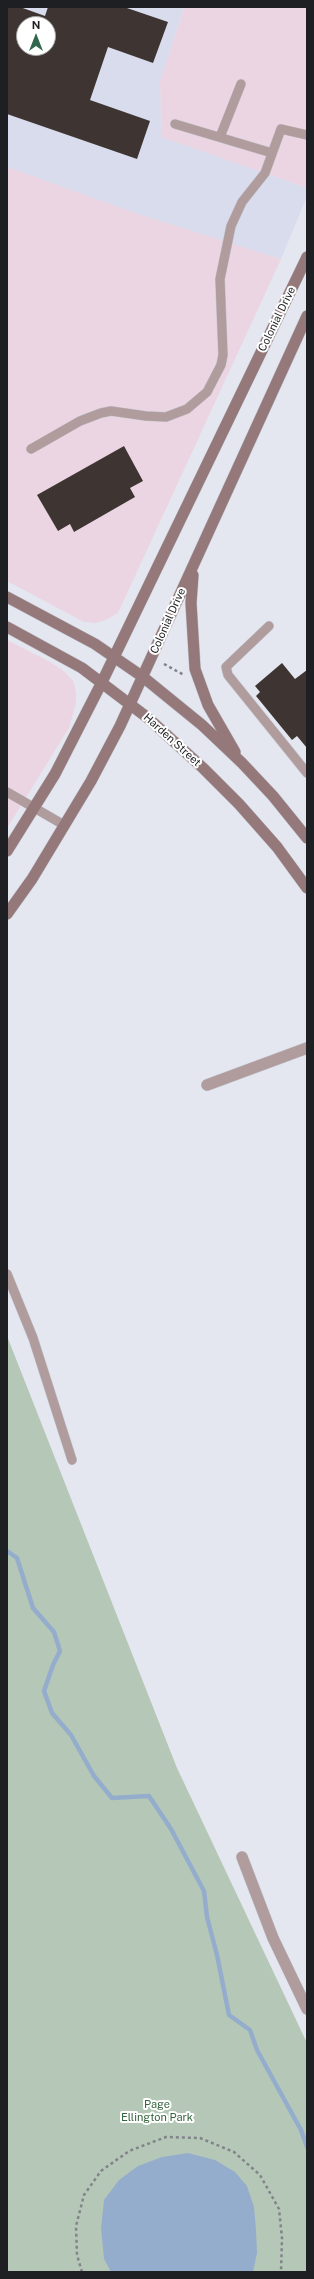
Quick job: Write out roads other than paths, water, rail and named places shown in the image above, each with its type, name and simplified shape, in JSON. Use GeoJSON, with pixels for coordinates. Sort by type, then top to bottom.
{"type":"FeatureCollection","features":[{"type":"Feature","properties":{"kind":"main road","name":"Colonial Drive"},"geometry":{"type":"LineString","coordinates":[[7,851],[55,774],[115,657],[307,257]]}},
{"type":"Feature","properties":{"kind":"main road","name":"Colonial Drive"},"geometry":{"type":"LineString","coordinates":[[7,914],[32,879],[91,781],[131,704],[307,316]]}},
{"type":"Feature","properties":{"kind":"main road"},"geometry":{"type":"LineString","coordinates":[[194,566],[190,603],[195,669],[208,705],[242,763]]}},
{"type":"Feature","properties":{"kind":"main road"},"geometry":{"type":"LineString","coordinates":[[7,597],[95,644],[143,677],[202,725],[242,763],[273,796],[307,838]]}},
{"type":"Feature","properties":{"kind":"main road","name":"Harden Street"},"geometry":{"type":"LineString","coordinates":[[7,627],[82,668],[131,704],[203,768],[239,804],[277,847],[307,888]]}},
{"type":"Feature","properties":{"kind":"street"},"geometry":{"type":"LineString","coordinates":[[207,1085],[307,1048]]}},
{"type":"Feature","properties":{"kind":"street"},"geometry":{"type":"LineString","coordinates":[[242,1856],[273,1938],[307,2008]]}},
{"type":"Feature","properties":{"kind":"lane"},"geometry":{"type":"LineString","coordinates":[[220,138],[241,84]]}},
{"type":"Feature","properties":{"kind":"lane"},"geometry":{"type":"LineString","coordinates":[[175,124],[272,153]]}},
{"type":"Feature","properties":{"kind":"lane"},"geometry":{"type":"LineString","coordinates":[[31,449],[80,421],[101,413],[110,411],[166,417],[188,408],[207,392],[221,365],[224,355],[220,279],[231,226],[242,202],[265,173],[281,129],[307,135]]}},
{"type":"Feature","properties":{"kind":"lane"},"geometry":{"type":"LineString","coordinates":[[269,626],[226,667],[228,675],[307,773]]}},
{"type":"Feature","properties":{"kind":"lane"},"geometry":{"type":"LineString","coordinates":[[7,792],[64,825]]}},
{"type":"Feature","properties":{"kind":"lane"},"geometry":{"type":"LineString","coordinates":[[7,1274],[33,1338],[72,1460]]}},
{"type":"Feature","properties":{"kind":"water"},"geometry":{"type":"Polygon","coordinates":[[[188,2153],[215,2160],[235,2172],[247,2186],[254,2207],[256,2230],[257,2253],[253,2272],[111,2272],[104,2259],[101,2228],[104,2200],[119,2180],[138,2166],[162,2157],[188,2153]]]}},
{"type":"Feature","properties":{"kind":"waterway"},"geometry":{"type":"LineString","coordinates":[[7,1551],[17,1558],[33,1608],[54,1632],[60,1651],[53,1665],[44,1691],[52,1713],[71,1735],[94,1776],[112,1798],[149,1796],[171,1829],[204,1891],[207,1917],[217,1955],[229,2015],[250,2030],[257,2050],[301,2130],[307,2147]]}},
{"type":"Feature","properties":{"kind":"park label","name":"Page Ellington Park"},"geometry":{"type":"Point","coordinates":[157,2111]}}]}
